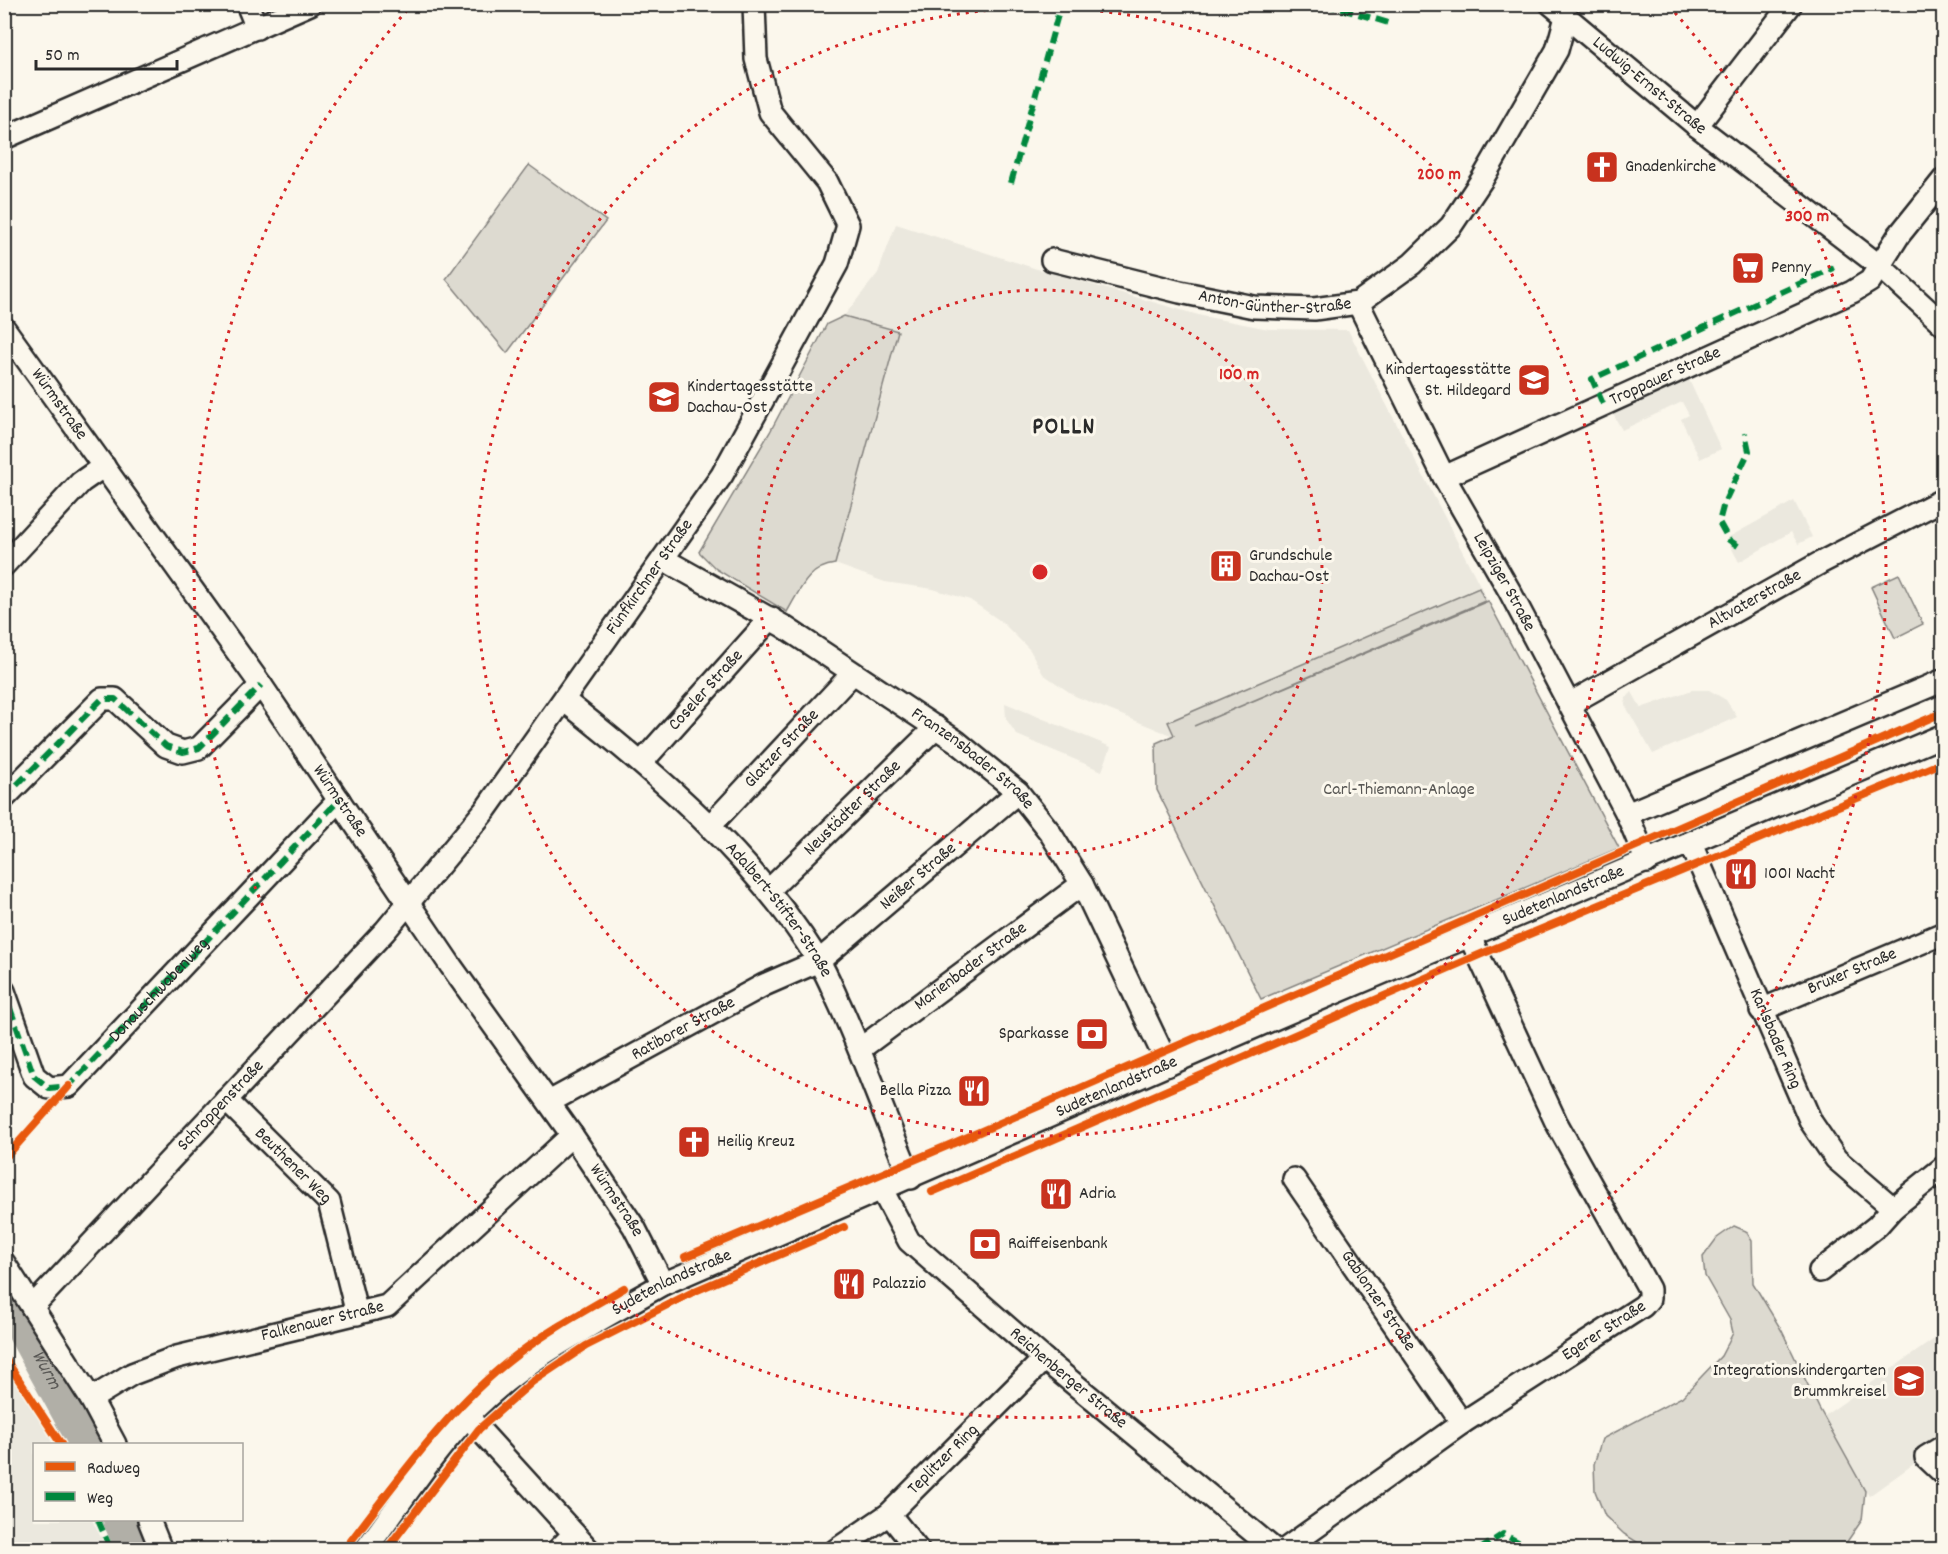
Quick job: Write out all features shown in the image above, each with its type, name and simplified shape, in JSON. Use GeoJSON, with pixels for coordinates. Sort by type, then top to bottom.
{"type":"FeatureCollection","features":[{"type":"Feature","properties":{"kind":"street"},"geometry":{"type":"LineString","coordinates":[[248,4],[257,28]]}},
{"type":"Feature","properties":{"kind":"street"},"geometry":{"type":"LineString","coordinates":[[4,138],[310,4]]}},
{"type":"Feature","properties":{"kind":"street","name":"Fünfkirchner Straße"},"geometry":{"type":"LineString","coordinates":[[408,903],[486,809],[565,701],[722,475],[773,386],[837,264],[848,225],[827,182],[770,112],[756,59],[754,4]]}},
{"type":"Feature","properties":{"kind":"street"},"geometry":{"type":"LineString","coordinates":[[1697,126],[1791,4]]}},
{"type":"Feature","properties":{"kind":"street","name":"Ludwig-Ernst-Straße"},"geometry":{"type":"LineString","coordinates":[[1558,11],[1697,126],[1881,267],[1944,326]]}},
{"type":"Feature","properties":{"kind":"street","name":"Anton-Günther-Straße"},"geometry":{"type":"LineString","coordinates":[[1052,260],[1180,292],[1254,307],[1314,309],[1358,303],[1412,264],[1450,226],[1483,178],[1557,50],[1558,11]]}},
{"type":"Feature","properties":{"kind":"street","name":"Troppauer Straße"},"geometry":{"type":"LineString","coordinates":[[1444,477],[1852,292],[1870,281],[1881,267],[1899,235],[1944,178]]}},
{"type":"Feature","properties":{"kind":"street","name":"Leipziger Straße"},"geometry":{"type":"LineString","coordinates":[[1358,303],[1444,477],[1509,590],[1627,814],[1647,862]]}},
{"type":"Feature","properties":{"kind":"street","name":"Würmstraße"},"geometry":{"type":"LineString","coordinates":[[4,328],[261,685],[408,903],[549,1102],[634,1227],[663,1284]]}},
{"type":"Feature","properties":{"kind":"street"},"geometry":{"type":"LineString","coordinates":[[4,565],[81,482],[104,466]]}},
{"type":"Feature","properties":{"kind":"street","name":"Altvaterstraße"},"geometry":{"type":"LineString","coordinates":[[1569,704],[1820,564],[1944,499]]}},
{"type":"Feature","properties":{"kind":"street","name":"Franzensbader Straße"},"geometry":{"type":"LineString","coordinates":[[663,558],[771,618],[852,674],[936,727],[1018,792],[1049,831],[1082,884],[1168,1065]]}},
{"type":"Feature","properties":{"kind":"street","name":"Coseler Straße"},"geometry":{"type":"LineString","coordinates":[[642,762],[771,618]]}},
{"type":"Feature","properties":{"kind":"street","name":"Glatzer Straße"},"geometry":{"type":"LineString","coordinates":[[711,825],[852,674]]}},
{"type":"Feature","properties":{"kind":"street"},"geometry":{"type":"LineString","coordinates":[[1627,814],[1944,680]]}},
{"type":"Feature","properties":{"kind":"street"},"geometry":{"type":"LineString","coordinates":[[4,798],[102,699],[115,699],[166,746],[183,752],[199,748],[261,685]]}},
{"type":"Feature","properties":{"kind":"street","name":"Adalbert-Stifter-Straße"},"geometry":{"type":"LineString","coordinates":[[565,701],[642,762],[711,825],[769,890],[819,961],[860,1049],[910,1178]]}},
{"type":"Feature","properties":{"kind":"street","name":"Neustädter Straße"},"geometry":{"type":"LineString","coordinates":[[769,890],[936,727]]}},
{"type":"Feature","properties":{"kind":"street","name":"Sudetenlandstraße"},"geometry":{"type":"LineString","coordinates":[[365,1550],[426,1465],[468,1417],[521,1370],[579,1332],[663,1284],[1168,1065],[1944,735]]}},
{"type":"Feature","properties":{"kind":"street","name":"Neißer Straße"},"geometry":{"type":"LineString","coordinates":[[819,961],[1018,792]]}},
{"type":"Feature","properties":{"kind":"street","name":"Donauschwabenweg"},"geometry":{"type":"LineString","coordinates":[[4,991],[34,1076],[49,1088],[69,1086],[339,800]]}},
{"type":"Feature","properties":{"kind":"street","name":"Karlsbader Ring"},"geometry":{"type":"LineString","coordinates":[[1690,844],[1761,1010],[1822,1142],[1836,1159],[1893,1208]]}},
{"type":"Feature","properties":{"kind":"street","name":"Marienbader Straße"},"geometry":{"type":"LineString","coordinates":[[860,1049],[1082,884]]}},
{"type":"Feature","properties":{"kind":"street","name":"Schroppenstraße"},"geometry":{"type":"LineString","coordinates":[[32,1307],[385,931],[408,903]]}},
{"type":"Feature","properties":{"kind":"street","name":"Brüxer Straße"},"geometry":{"type":"LineString","coordinates":[[1761,1010],[1944,933]]}},
{"type":"Feature","properties":{"kind":"street","name":"Egerer Straße"},"geometry":{"type":"LineString","coordinates":[[1284,1550],[1462,1423],[1643,1306],[1649,1299],[1649,1289],[1556,1122],[1470,937]]}},
{"type":"Feature","properties":{"kind":"street","name":"Ratiborer Straße"},"geometry":{"type":"LineString","coordinates":[[549,1102],[764,985],[819,961]]}},
{"type":"Feature","properties":{"kind":"street","name":"Beuthener Weg"},"geometry":{"type":"LineString","coordinates":[[226,1100],[329,1202],[357,1314]]}},
{"type":"Feature","properties":{"kind":"street","name":"Falkenauer Straße"},"geometry":{"type":"LineString","coordinates":[[91,1399],[132,1374],[177,1357],[387,1306],[572,1136]]}},
{"type":"Feature","properties":{"kind":"street"},"geometry":{"type":"LineString","coordinates":[[1820,1271],[1877,1226],[1893,1208],[1944,1167]]}},
{"type":"Feature","properties":{"kind":"street","name":"Gablonzer Straße"},"geometry":{"type":"LineString","coordinates":[[1294,1179],[1462,1423]]}},
{"type":"Feature","properties":{"kind":"street","name":"Reichenberger Straße"},"geometry":{"type":"LineString","coordinates":[[882,1190],[909,1241],[1044,1359],[1275,1550]]}},
{"type":"Feature","properties":{"kind":"street"},"geometry":{"type":"LineString","coordinates":[[4,1263],[91,1399],[114,1443]]}},
{"type":"Feature","properties":{"kind":"street","name":"Teplitzer Ring"},"geometry":{"type":"LineString","coordinates":[[836,1550],[889,1514],[1044,1359]]}},
{"type":"Feature","properties":{"kind":"street"},"geometry":{"type":"LineString","coordinates":[[468,1417],[589,1550]]}},
{"type":"Feature","properties":{"kind":"street"},"geometry":{"type":"LineString","coordinates":[[1935,1452],[1944,1474]]}},
{"type":"Feature","properties":{"kind":"street"},"geometry":{"type":"LineString","coordinates":[[889,1514],[918,1550]]}},
{"type":"Feature","properties":{"kind":"street"},"geometry":{"type":"LineString","coordinates":[[149,1521],[161,1550]]}},
{"type":"Feature","properties":{"kind":"street"},"geometry":{"type":"LineString","coordinates":[[558,1550],[574,1534]]}},
{"type":"Feature","properties":{"kind":"shaded area"},"geometry":{"type":"Polygon","coordinates":[[[896,224],[1037,269],[1202,316],[1269,329],[1348,330],[1488,601],[1173,736],[1075,696],[1043,674],[1030,650],[1002,622],[970,600],[933,589],[885,582],[835,564],[898,331],[844,316],[878,273],[896,224]]]}},
{"type":"Feature","properties":{"kind":"shaded area"},"geometry":{"type":"Polygon","coordinates":[[[1689,380],[1721,449],[1700,459],[1681,419],[1689,415],[1682,402],[1622,430],[1613,414],[1689,380]]]}},
{"type":"Feature","properties":{"kind":"shaded area"},"geometry":{"type":"Polygon","coordinates":[[[1794,501],[1812,537],[1798,544],[1791,532],[1739,562],[1727,540],[1729,537],[1794,501]]]}},
{"type":"Feature","properties":{"kind":"shaded area"},"geometry":{"type":"Polygon","coordinates":[[[1692,690],[1709,690],[1726,700],[1737,717],[1653,754],[1625,705],[1626,698],[1632,692],[1641,708],[1692,690]]]}},
{"type":"Feature","properties":{"kind":"shaded area"},"geometry":{"type":"Polygon","coordinates":[[[1005,703],[1111,747],[1102,771],[1017,735],[1006,719],[1005,703]]]}},
{"type":"Feature","properties":{"kind":"shaded area","name":"Integrationskindergarten Brummkreisel"},"geometry":{"type":"Polygon","coordinates":[[[1940,1335],[1943,1341],[1943,1443],[1869,1496],[1817,1421],[1940,1335]]]}},
{"type":"Feature","properties":{"kind":"shaded area"},"geometry":{"type":"Polygon","coordinates":[[[4,1351],[52,1443],[33,1443],[33,1521],[93,1521],[107,1549],[5,1549],[4,1351]]]}},
{"type":"Feature","properties":{"kind":"green space"},"geometry":{"type":"Polygon","coordinates":[[[529,165],[606,221],[507,353],[446,279],[529,165]]]}},
{"type":"Feature","properties":{"kind":"green space"},"geometry":{"type":"Polygon","coordinates":[[[844,316],[898,331],[835,564],[826,566],[811,575],[787,612],[716,569],[699,552],[770,432],[827,324],[844,316]]]}},
{"type":"Feature","properties":{"kind":"green space"},"geometry":{"type":"Polygon","coordinates":[[[1899,574],[1923,624],[1895,638],[1871,587],[1899,574]]]}},
{"type":"Feature","properties":{"kind":"green space","name":"Carl-Thiemann-Anlage"},"geometry":{"type":"Polygon","coordinates":[[[1479,588],[1485,601],[1194,726],[1488,601],[1619,848],[1261,999],[1157,790],[1156,743],[1174,735],[1168,722],[1479,588]]]}},
{"type":"Feature","properties":{"kind":"green space"},"geometry":{"type":"Polygon","coordinates":[[[1734,1226],[1746,1231],[1752,1241],[1753,1283],[1782,1331],[1819,1408],[1865,1491],[1862,1520],[1842,1549],[1655,1550],[1624,1534],[1605,1516],[1595,1491],[1594,1464],[1602,1439],[1682,1397],[1721,1356],[1733,1333],[1730,1320],[1705,1276],[1703,1257],[1717,1238],[1734,1226]]]}},
{"type":"Feature","properties":{"kind":"waterway","name":"Würm"},"geometry":{"type":"LineString","coordinates":[[4,1295],[85,1443]]}},
{"type":"Feature","properties":{"kind":"waterway","name":"Würm"},"geometry":{"type":"LineString","coordinates":[[120,1521],[133,1550]]}},
{"type":"Feature","properties":{"kind":"marked path"},"geometry":{"type":"LineString","coordinates":[[1011,183],[1061,4]]}},
{"type":"Feature","properties":{"kind":"marked path"},"geometry":{"type":"LineString","coordinates":[[1324,4],[1389,23]]}},
{"type":"Feature","properties":{"kind":"marked path"},"geometry":{"type":"LineString","coordinates":[[1603,404],[1592,379],[1834,268]]}},
{"type":"Feature","properties":{"kind":"marked path"},"geometry":{"type":"LineString","coordinates":[[1738,546],[1729,540],[1719,522],[1724,503],[1749,451],[1745,433]]}},
{"type":"Feature","properties":{"kind":"marked path"},"geometry":{"type":"LineString","coordinates":[[4,798],[102,699],[115,699],[166,746],[183,752],[199,748],[261,685]]}},
{"type":"Feature","properties":{"kind":"marked path"},"geometry":{"type":"LineString","coordinates":[[4,991],[34,1076],[49,1088],[69,1086],[339,800]]}},
{"type":"Feature","properties":{"kind":"marked path"},"geometry":{"type":"LineString","coordinates":[[98,1521],[111,1550]]}},
{"type":"Feature","properties":{"kind":"marked path"},"geometry":{"type":"LineString","coordinates":[[1479,1550],[1503,1534],[1533,1550]]}},
{"type":"Feature","properties":{"kind":"cycle path"},"geometry":{"type":"LineString","coordinates":[[685,1257],[954,1143],[1944,712]]}},
{"type":"Feature","properties":{"kind":"cycle path"},"geometry":{"type":"LineString","coordinates":[[932,1192],[1479,955],[1944,762]]}},
{"type":"Feature","properties":{"kind":"cycle path"},"geometry":{"type":"LineString","coordinates":[[4,1159],[69,1086]]}},
{"type":"Feature","properties":{"kind":"cycle path"},"geometry":{"type":"LineString","coordinates":[[386,1550],[479,1429],[532,1382],[586,1346],[695,1291],[844,1227]]}},
{"type":"Feature","properties":{"kind":"cycle path"},"geometry":{"type":"LineString","coordinates":[[344,1550],[404,1471],[469,1397],[518,1354],[543,1336],[624,1288]]}},
{"type":"Feature","properties":{"kind":"cycle path"},"geometry":{"type":"LineString","coordinates":[[4,1357],[60,1443]]}},
{"type":"Feature","properties":{"kind":"place","name":"Gnadenkirche"},"geometry":{"type":"Point","coordinates":[1602,167]}},
{"type":"Feature","properties":{"kind":"place","name":"Penny"},"geometry":{"type":"Point","coordinates":[1748,268]}},
{"type":"Feature","properties":{"kind":"place","name":"Kindertagesstätte St. Hildegard"},"geometry":{"type":"Point","coordinates":[1534,380]}},
{"type":"Feature","properties":{"kind":"place","name":"Kindertagesstätte Dachau-Ost"},"geometry":{"type":"Point","coordinates":[664,397]}},
{"type":"Feature","properties":{"kind":"place","name":"Grundschule Dachau-Ost"},"geometry":{"type":"Point","coordinates":[1226,566]}},
{"type":"Feature","properties":{"kind":"place","name":"1001 Nacht"},"geometry":{"type":"Point","coordinates":[1741,874]}},
{"type":"Feature","properties":{"kind":"place","name":"Sparkasse"},"geometry":{"type":"Point","coordinates":[1092,1034]}},
{"type":"Feature","properties":{"kind":"place","name":"Bella Pizza"},"geometry":{"type":"Point","coordinates":[974,1091]}},
{"type":"Feature","properties":{"kind":"place","name":"Heilig Kreuz"},"geometry":{"type":"Point","coordinates":[694,1142]}},
{"type":"Feature","properties":{"kind":"place","name":"Adria"},"geometry":{"type":"Point","coordinates":[1056,1194]}},
{"type":"Feature","properties":{"kind":"place","name":"Raiffeisenbank"},"geometry":{"type":"Point","coordinates":[985,1244]}},
{"type":"Feature","properties":{"kind":"place","name":"Palazzio"},"geometry":{"type":"Point","coordinates":[849,1284]}},
{"type":"Feature","properties":{"kind":"place","name":"Integrationskindergarten Brummkreisel"},"geometry":{"type":"Point","coordinates":[1909,1381]}},
{"type":"Feature","properties":{"kind":"district","name":"POLLN"},"geometry":{"type":"Point","coordinates":[1064,428]}}]}
